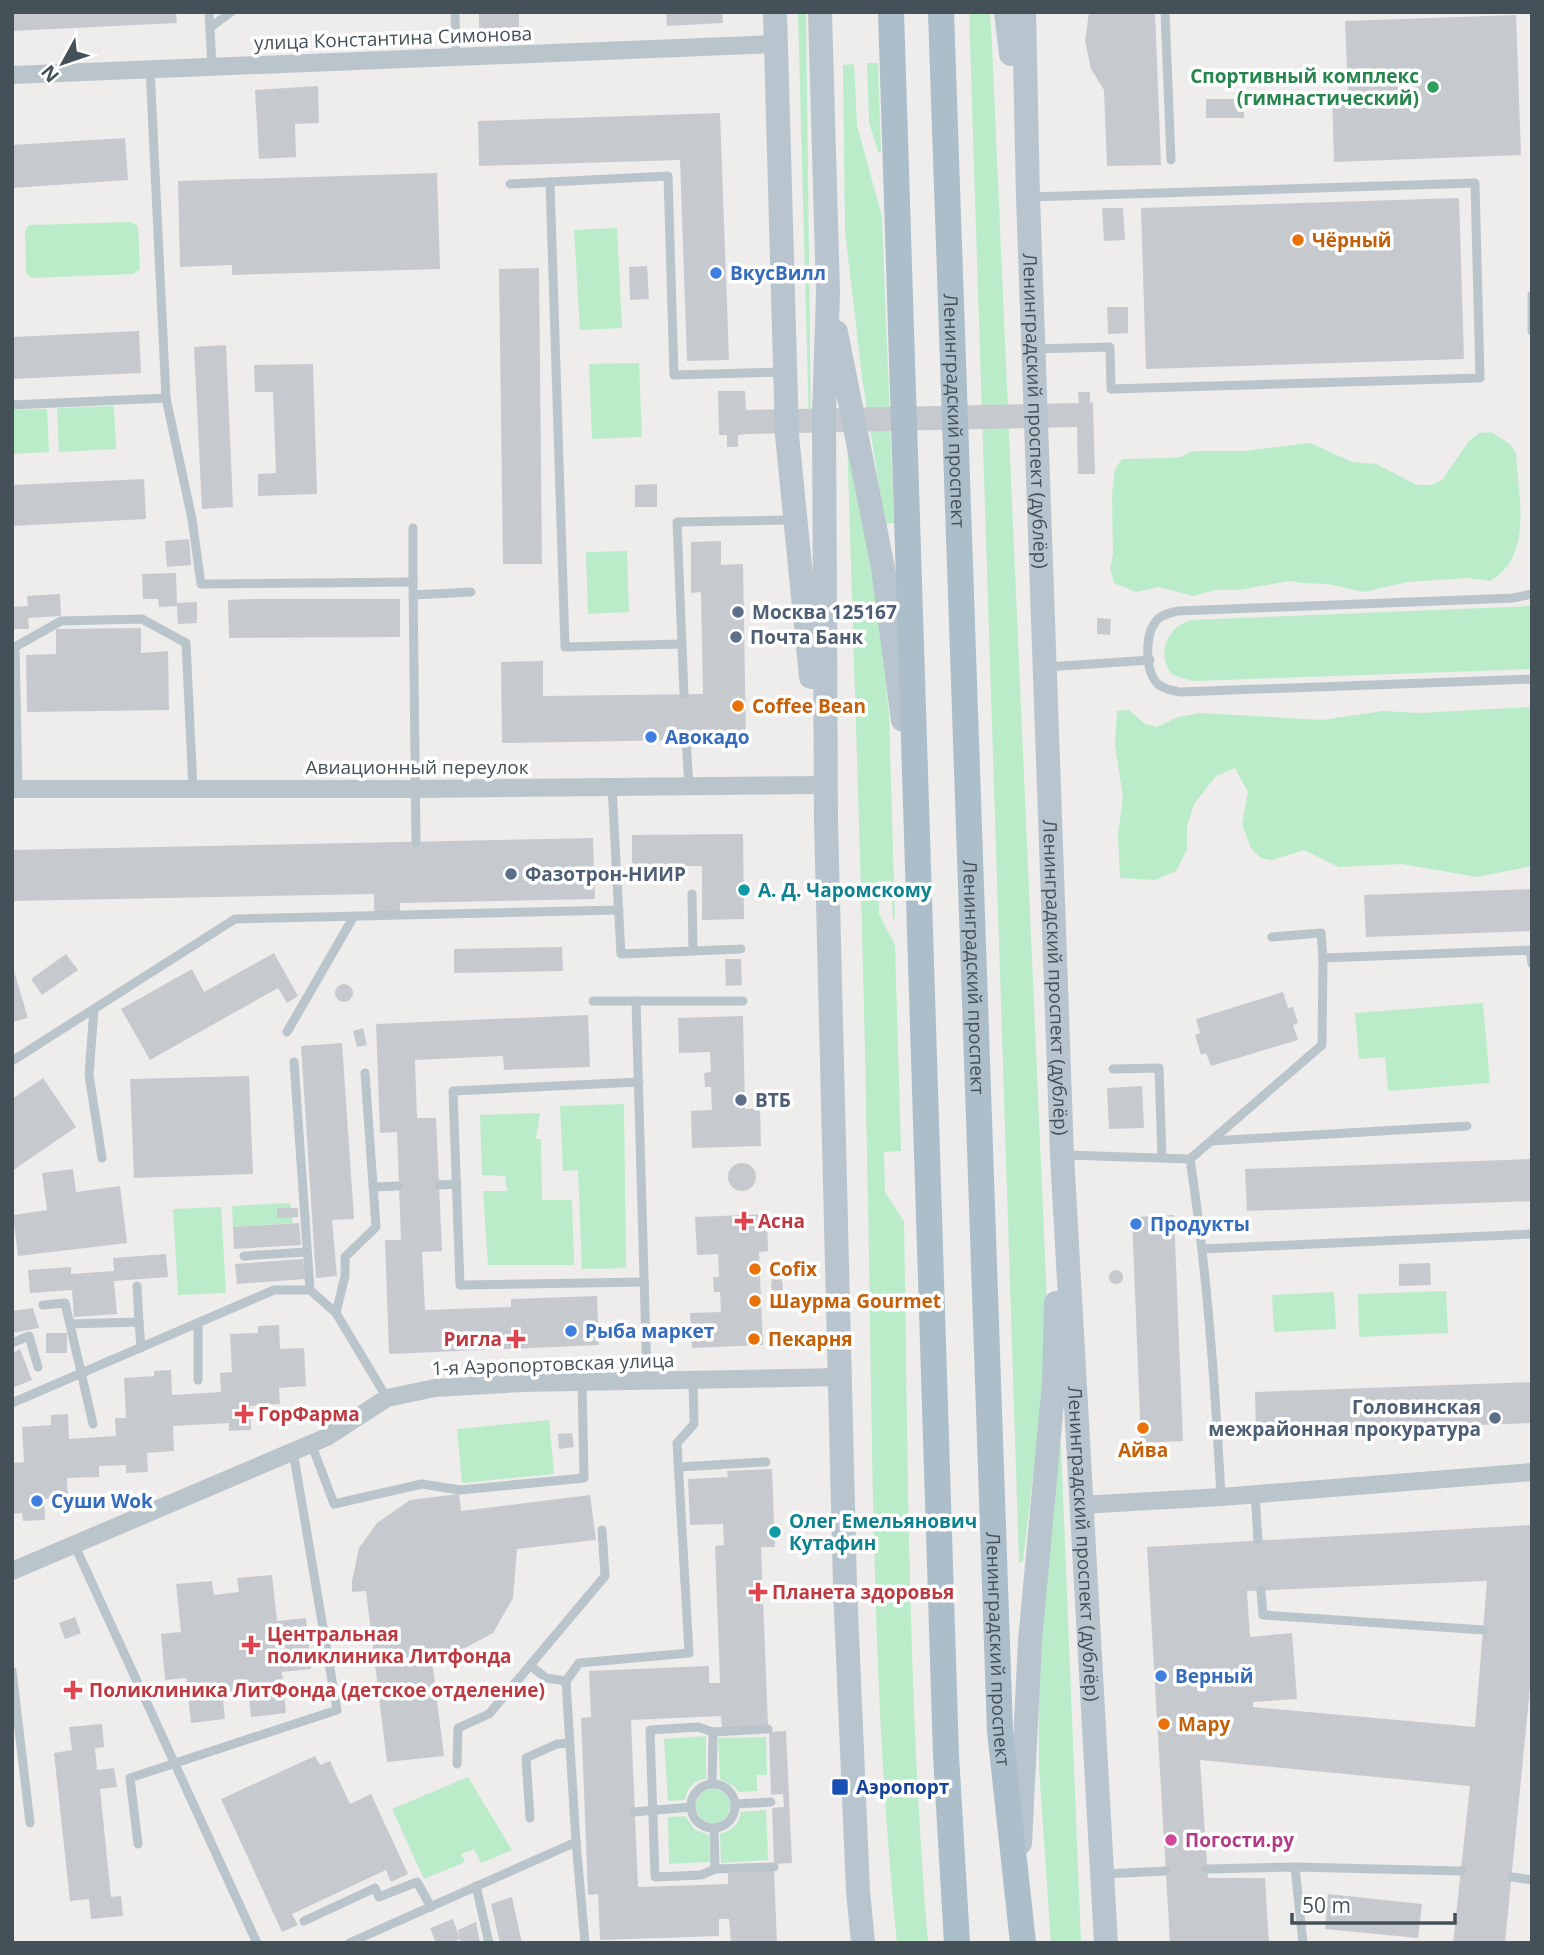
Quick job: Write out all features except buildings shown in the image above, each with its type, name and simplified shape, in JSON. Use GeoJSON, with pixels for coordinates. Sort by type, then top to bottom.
{"type":"FeatureCollection","features":[{"type":"Feature","properties":{"kind":"main road"},"geometry":{"type":"LineString","coordinates":[[775,12],[787,435],[826,821]]}},
{"type":"Feature","properties":{"kind":"main road"},"geometry":{"type":"LineString","coordinates":[[820,12],[828,293],[824,415],[826,821],[845,1587],[858,1891],[857,1936]]}},
{"type":"Feature","properties":{"kind":"main road"},"geometry":{"type":"LineString","coordinates":[[891,12],[946,1755],[957,1943]]}},
{"type":"Feature","properties":{"kind":"main road","name":"Ленинградский проспект"},"geometry":{"type":"LineString","coordinates":[[941,12],[1000,1731],[1023,1943]]}},
{"type":"Feature","properties":{"kind":"main road"},"geometry":{"type":"LineString","coordinates":[[1006,12],[1028,197]]}},
{"type":"Feature","properties":{"kind":"main road","name":"Ленинградский проспект (дублёр)"},"geometry":{"type":"LineString","coordinates":[[1024,12],[1028,197],[1063,1166],[1106,1943]]}},
{"type":"Feature","properties":{"kind":"main road"},"geometry":{"type":"LineString","coordinates":[[828,293],[883,568],[916,813]]}},
{"type":"Feature","properties":{"kind":"main road"},"geometry":{"type":"LineString","coordinates":[[1018,1892],[1030,1641],[1054,1382],[1063,1166]]}},
{"type":"Feature","properties":{"kind":"street","name":"улица Константина Симонова"},"geometry":{"type":"LineString","coordinates":[[12,75],[776,44]]}},
{"type":"Feature","properties":{"kind":"street","name":"Авиационный переулок"},"geometry":{"type":"LineString","coordinates":[[15,789],[822,785]]}},
{"type":"Feature","properties":{"kind":"street","name":"1-я Аэропортовская улица"},"geometry":{"type":"LineString","coordinates":[[12,1571],[311,1443],[345,1426],[387,1398],[435,1388],[841,1377]]}},
{"type":"Feature","properties":{"kind":"street"},"geometry":{"type":"LineString","coordinates":[[1081,1505],[1221,1497],[1532,1472]]}},
{"type":"Feature","properties":{"kind":"lane"},"geometry":{"type":"LineString","coordinates":[[209,12],[212,66]]}},
{"type":"Feature","properties":{"kind":"lane"},"geometry":{"type":"LineString","coordinates":[[211,27],[230,12]]}},
{"type":"Feature","properties":{"kind":"lane"},"geometry":{"type":"LineString","coordinates":[[455,12],[456,56]]}},
{"type":"Feature","properties":{"kind":"lane"},"geometry":{"type":"LineString","coordinates":[[1165,12],[1171,160]]}},
{"type":"Feature","properties":{"kind":"lane"},"geometry":{"type":"LineString","coordinates":[[149,68],[166,398],[192,519],[201,584],[413,582]]}},
{"type":"Feature","properties":{"kind":"lane"},"geometry":{"type":"LineString","coordinates":[[510,184],[668,176],[674,375],[786,372]]}},
{"type":"Feature","properties":{"kind":"lane"},"geometry":{"type":"LineString","coordinates":[[550,182],[565,647],[681,644]]}},
{"type":"Feature","properties":{"kind":"lane"},"geometry":{"type":"LineString","coordinates":[[1028,197],[1475,183],[1480,378],[1111,389],[1110,347],[1034,349]]}},
{"type":"Feature","properties":{"kind":"lane"},"geometry":{"type":"LineString","coordinates":[[1532,295],[1532,331]]}},
{"type":"Feature","properties":{"kind":"lane"},"geometry":{"type":"LineString","coordinates":[[12,405],[166,398]]}},
{"type":"Feature","properties":{"kind":"lane"},"geometry":{"type":"LineString","coordinates":[[684,694],[677,523],[794,520]]}},
{"type":"Feature","properties":{"kind":"lane"},"geometry":{"type":"LineString","coordinates":[[413,528],[416,843]]}},
{"type":"Feature","properties":{"kind":"lane"},"geometry":{"type":"LineString","coordinates":[[413,595],[471,592]]}},
{"type":"Feature","properties":{"kind":"lane"},"geometry":{"type":"LineString","coordinates":[[1532,594],[1513,598],[1178,611],[1167,613],[1158,619],[1151,629],[1150,660],[1150,673],[1156,683],[1165,690],[1180,692],[1532,679]]}},
{"type":"Feature","properties":{"kind":"lane"},"geometry":{"type":"LineString","coordinates":[[15,789],[15,647],[61,621],[142,619],[186,643],[193,789]]}},
{"type":"Feature","properties":{"kind":"lane"},"geometry":{"type":"LineString","coordinates":[[1045,667],[1150,660]]}},
{"type":"Feature","properties":{"kind":"lane"},"geometry":{"type":"LineString","coordinates":[[686,740],[689,787]]}},
{"type":"Feature","properties":{"kind":"lane"},"geometry":{"type":"LineString","coordinates":[[612,788],[621,954],[741,948]]}},
{"type":"Feature","properties":{"kind":"lane"},"geometry":{"type":"LineString","coordinates":[[692,894],[693,951]]}},
{"type":"Feature","properties":{"kind":"lane"},"geometry":{"type":"LineString","coordinates":[[418,904],[418,915]]}},
{"type":"Feature","properties":{"kind":"lane"},"geometry":{"type":"LineString","coordinates":[[12,1061],[235,919],[619,910]]}},
{"type":"Feature","properties":{"kind":"lane"},"geometry":{"type":"LineString","coordinates":[[287,1032],[354,916]]}},
{"type":"Feature","properties":{"kind":"lane"},"geometry":{"type":"LineString","coordinates":[[1063,1166],[1162,1158],[1190,1159],[1322,1045],[1321,933],[1272,937]]}},
{"type":"Feature","properties":{"kind":"lane"},"geometry":{"type":"LineString","coordinates":[[1323,958],[1530,950],[1532,964]]}},
{"type":"Feature","properties":{"kind":"lane"},"geometry":{"type":"LineString","coordinates":[[593,1001],[743,1001]]}},
{"type":"Feature","properties":{"kind":"lane"},"geometry":{"type":"LineString","coordinates":[[636,1001],[647,1381]]}},
{"type":"Feature","properties":{"kind":"lane"},"geometry":{"type":"LineString","coordinates":[[94,1009],[89,1075],[102,1158]]}},
{"type":"Feature","properties":{"kind":"lane"},"geometry":{"type":"LineString","coordinates":[[294,1062],[310,1290]]}},
{"type":"Feature","properties":{"kind":"lane"},"geometry":{"type":"LineString","coordinates":[[1113,1069],[1159,1068],[1162,1158]]}},
{"type":"Feature","properties":{"kind":"lane"},"geometry":{"type":"LineString","coordinates":[[336,1313],[345,1276],[345,1257],[376,1227],[365,1073]]}},
{"type":"Feature","properties":{"kind":"lane"},"geometry":{"type":"LineString","coordinates":[[639,1082],[453,1091],[460,1285],[644,1282]]}},
{"type":"Feature","properties":{"kind":"lane"},"geometry":{"type":"LineString","coordinates":[[1211,1141],[1467,1126]]}},
{"type":"Feature","properties":{"kind":"lane"},"geometry":{"type":"LineString","coordinates":[[1190,1159],[1203,1249],[1214,1370],[1221,1497]]}},
{"type":"Feature","properties":{"kind":"lane"},"geometry":{"type":"LineString","coordinates":[[439,1185],[457,1184]]}},
{"type":"Feature","properties":{"kind":"lane"},"geometry":{"type":"LineString","coordinates":[[373,1187],[399,1186]]}},
{"type":"Feature","properties":{"kind":"lane"},"geometry":{"type":"LineString","coordinates":[[1203,1249],[1532,1234]]}},
{"type":"Feature","properties":{"kind":"lane"},"geometry":{"type":"LineString","coordinates":[[244,1256],[307,1252]]}},
{"type":"Feature","properties":{"kind":"lane"},"geometry":{"type":"LineString","coordinates":[[138,1286],[141,1348]]}},
{"type":"Feature","properties":{"kind":"lane"},"geometry":{"type":"LineString","coordinates":[[12,1403],[274,1290],[310,1290],[336,1313],[387,1398]]}},
{"type":"Feature","properties":{"kind":"lane"},"geometry":{"type":"LineString","coordinates":[[43,1306],[65,1303],[93,1424]]}},
{"type":"Feature","properties":{"kind":"lane"},"geometry":{"type":"LineString","coordinates":[[70,1324],[139,1322]]}},
{"type":"Feature","properties":{"kind":"lane"},"geometry":{"type":"LineString","coordinates":[[198,1323],[198,1380]]}},
{"type":"Feature","properties":{"kind":"lane"},"geometry":{"type":"LineString","coordinates":[[12,1343],[29,1336],[38,1367]]}},
{"type":"Feature","properties":{"kind":"lane"},"geometry":{"type":"LineString","coordinates":[[585,1943],[576,1842],[580,1816],[569,1743],[566,1681],[579,1664],[689,1653],[677,1443],[694,1424],[693,1380]]}},
{"type":"Feature","properties":{"kind":"lane"},"geometry":{"type":"LineString","coordinates":[[311,1443],[334,1504],[422,1484],[460,1490],[584,1478],[582,1382]]}},
{"type":"Feature","properties":{"kind":"lane"},"geometry":{"type":"LineString","coordinates":[[138,1844],[130,1778],[337,1710],[293,1451]]}},
{"type":"Feature","properties":{"kind":"lane"},"geometry":{"type":"LineString","coordinates":[[679,1467],[765,1462]]}},
{"type":"Feature","properties":{"kind":"lane"},"geometry":{"type":"LineString","coordinates":[[1255,1494],[1258,1540]]}},
{"type":"Feature","properties":{"kind":"lane"},"geometry":{"type":"LineString","coordinates":[[457,1764],[457,1728],[489,1714],[605,1576],[602,1530]]}},
{"type":"Feature","properties":{"kind":"lane"},"geometry":{"type":"LineString","coordinates":[[74,1544],[257,1943]]}},
{"type":"Feature","properties":{"kind":"lane"},"geometry":{"type":"LineString","coordinates":[[1261,1590],[1263,1615],[1485,1630]]}},
{"type":"Feature","properties":{"kind":"lane"},"geometry":{"type":"LineString","coordinates":[[531,1666],[547,1678],[566,1681]]}},
{"type":"Feature","properties":{"kind":"lane"},"geometry":{"type":"LineString","coordinates":[[12,1671],[30,1823]]}},
{"type":"Feature","properties":{"kind":"lane"},"geometry":{"type":"LineString","coordinates":[[768,1729],[713,1732],[698,1727],[650,1730],[655,1877],[701,1875],[715,1869],[774,1867]]}},
{"type":"Feature","properties":{"kind":"lane"},"geometry":{"type":"LineString","coordinates":[[712,1784],[713,1732]]}},
{"type":"Feature","properties":{"kind":"lane"},"geometry":{"type":"LineString","coordinates":[[530,1818],[526,1758],[557,1744],[569,1743]]}},
{"type":"Feature","properties":{"kind":"lane"},"geometry":{"type":"LineString","coordinates":[[712,1784],[730,1792],[735,1804],[732,1818],[714,1828],[701,1824],[692,1814],[691,1800],[699,1788],[712,1784]]}},
{"type":"Feature","properties":{"kind":"lane"},"geometry":{"type":"LineString","coordinates":[[735,1804],[771,1802]]}},
{"type":"Feature","properties":{"kind":"lane"},"geometry":{"type":"LineString","coordinates":[[634,1812],[691,1807]]}},
{"type":"Feature","properties":{"kind":"lane"},"geometry":{"type":"LineString","coordinates":[[714,1828],[715,1869]]}},
{"type":"Feature","properties":{"kind":"lane"},"geometry":{"type":"LineString","coordinates":[[349,1943],[576,1842]]}},
{"type":"Feature","properties":{"kind":"lane"},"geometry":{"type":"LineString","coordinates":[[1207,1869],[1294,1867],[1462,1871]]}},
{"type":"Feature","properties":{"kind":"lane"},"geometry":{"type":"LineString","coordinates":[[1294,1867],[1303,1943]]}},
{"type":"Feature","properties":{"kind":"lane"},"geometry":{"type":"LineString","coordinates":[[1102,1874],[1166,1871]]}},
{"type":"Feature","properties":{"kind":"lane"},"geometry":{"type":"LineString","coordinates":[[1512,1877],[1532,1880]]}},
{"type":"Feature","properties":{"kind":"lane"},"geometry":{"type":"LineString","coordinates":[[304,1921],[319,1909],[373,1884],[379,1897],[416,1882],[430,1907]]}},
{"type":"Feature","properties":{"kind":"lane"},"geometry":{"type":"LineString","coordinates":[[476,1886],[489,1943]]}},
{"type":"Feature","properties":{"kind":"green space"},"geometry":{"type":"Polygon","coordinates":[[[798,12],[806,12],[811,425],[809,425],[798,12]]]}},
{"type":"Feature","properties":{"kind":"green space"},"geometry":{"type":"Polygon","coordinates":[[[969,12],[990,12],[992,45],[1047,1302],[1044,1382],[1023,1561],[1019,1563],[969,12]]]}},
{"type":"Feature","properties":{"kind":"green space"},"geometry":{"type":"Polygon","coordinates":[[[867,63],[878,63],[881,152],[878,152],[869,122],[867,63]]]}},
{"type":"Feature","properties":{"kind":"green space"},"geometry":{"type":"Polygon","coordinates":[[[854,64],[857,125],[882,217],[894,523],[885,524],[862,377],[845,231],[843,65],[854,64]]]}},
{"type":"Feature","properties":{"kind":"green space"},"geometry":{"type":"Polygon","coordinates":[[[131,222],[138,226],[140,269],[133,274],[31,278],[26,272],[25,231],[29,225],[131,222]]]}},
{"type":"Feature","properties":{"kind":"green space"},"geometry":{"type":"Polygon","coordinates":[[[617,228],[622,328],[580,330],[574,230],[617,228]]]}},
{"type":"Feature","properties":{"kind":"green space"},"geometry":{"type":"Polygon","coordinates":[[[639,363],[642,437],[592,439],[589,364],[639,363]]]}},
{"type":"Feature","properties":{"kind":"green space"},"geometry":{"type":"Polygon","coordinates":[[[114,406],[116,449],[59,452],[57,408],[114,406]]]}},
{"type":"Feature","properties":{"kind":"green space"},"geometry":{"type":"Polygon","coordinates":[[[47,409],[49,452],[12,454],[12,410],[47,409]]]}},
{"type":"Feature","properties":{"kind":"green space"},"geometry":{"type":"Polygon","coordinates":[[[1491,432],[1510,444],[1516,453],[1520,524],[1513,556],[1504,570],[1490,581],[1467,578],[1407,582],[1364,592],[1328,584],[1289,581],[1239,590],[1215,590],[1193,596],[1159,587],[1136,592],[1114,583],[1110,568],[1113,555],[1112,495],[1115,469],[1122,459],[1180,457],[1193,451],[1244,451],[1310,443],[1352,462],[1376,464],[1417,485],[1431,485],[1442,480],[1469,441],[1479,433],[1491,432]]]}},
{"type":"Feature","properties":{"kind":"green space"},"geometry":{"type":"Polygon","coordinates":[[[847,434],[876,590],[889,713],[895,919],[891,881],[878,881],[879,914],[895,945],[901,1151],[884,1152],[885,1192],[904,1221],[913,1673],[928,1943],[897,1943],[882,1746],[874,1549],[863,975],[847,434]]]}},
{"type":"Feature","properties":{"kind":"green space"},"geometry":{"type":"Polygon","coordinates":[[[627,551],[629,612],[588,614],[586,552],[627,551]]]}},
{"type":"Feature","properties":{"kind":"green space"},"geometry":{"type":"Polygon","coordinates":[[[1532,606],[1532,669],[1193,681],[1173,675],[1165,659],[1164,651],[1170,635],[1191,620],[1532,606]]]}},
{"type":"Feature","properties":{"kind":"green space"},"geometry":{"type":"Polygon","coordinates":[[[1532,707],[1532,866],[1477,877],[1402,864],[1339,867],[1304,850],[1272,860],[1260,858],[1251,848],[1242,824],[1248,792],[1235,768],[1216,776],[1194,804],[1187,827],[1187,850],[1176,871],[1155,880],[1120,878],[1118,833],[1123,797],[1115,745],[1117,711],[1129,710],[1145,724],[1157,727],[1178,717],[1201,713],[1322,720],[1383,711],[1419,713],[1532,707]]]}},
{"type":"Feature","properties":{"kind":"green space"},"geometry":{"type":"Polygon","coordinates":[[[1483,1003],[1490,1083],[1388,1091],[1385,1057],[1359,1059],[1355,1013],[1483,1003]]]}},
{"type":"Feature","properties":{"kind":"green space"},"geometry":{"type":"Polygon","coordinates":[[[624,1104],[626,1268],[582,1269],[578,1170],[563,1171],[560,1106],[624,1104]]]}},
{"type":"Feature","properties":{"kind":"green space"},"geometry":{"type":"Polygon","coordinates":[[[540,1113],[536,1139],[541,1139],[542,1200],[572,1200],[574,1265],[488,1265],[483,1191],[507,1191],[505,1176],[482,1175],[480,1115],[540,1113]]]}},
{"type":"Feature","properties":{"kind":"green space"},"geometry":{"type":"Polygon","coordinates":[[[290,1203],[291,1208],[277,1208],[292,1217],[293,1223],[233,1227],[232,1206],[290,1203]]]}},
{"type":"Feature","properties":{"kind":"green space"},"geometry":{"type":"Polygon","coordinates":[[[221,1207],[226,1293],[178,1295],[173,1209],[221,1207]]]}},
{"type":"Feature","properties":{"kind":"green space"},"geometry":{"type":"Polygon","coordinates":[[[1446,1291],[1448,1333],[1359,1337],[1358,1294],[1446,1291]]]}},
{"type":"Feature","properties":{"kind":"green space"},"geometry":{"type":"Polygon","coordinates":[[[1334,1292],[1336,1329],[1274,1332],[1272,1295],[1334,1292]]]}},
{"type":"Feature","properties":{"kind":"green space"},"geometry":{"type":"Polygon","coordinates":[[[549,1420],[554,1474],[462,1483],[457,1429],[549,1420]]]}},
{"type":"Feature","properties":{"kind":"green space"},"geometry":{"type":"Polygon","coordinates":[[[1056,1446],[1061,1446],[1081,1943],[1051,1943],[1039,1768],[1038,1644],[1056,1446]]]}},
{"type":"Feature","properties":{"kind":"green space"},"geometry":{"type":"Polygon","coordinates":[[[706,1736],[706,1779],[691,1785],[685,1800],[668,1801],[664,1739],[706,1736]]]}},
{"type":"Feature","properties":{"kind":"green space"},"geometry":{"type":"Polygon","coordinates":[[[766,1737],[767,1775],[757,1775],[757,1791],[739,1792],[734,1786],[720,1779],[718,1738],[766,1737]]]}},
{"type":"Feature","properties":{"kind":"green space"},"geometry":{"type":"Polygon","coordinates":[[[468,1777],[512,1850],[481,1863],[474,1849],[461,1854],[465,1862],[424,1879],[392,1809],[468,1777]]]}},
{"type":"Feature","properties":{"kind":"green space"},"geometry":{"type":"Polygon","coordinates":[[[713,1789],[725,1794],[730,1806],[725,1818],[713,1823],[701,1818],[696,1806],[701,1794],[713,1789]]]}},
{"type":"Feature","properties":{"kind":"green space"},"geometry":{"type":"Polygon","coordinates":[[[766,1810],[768,1860],[721,1863],[720,1834],[734,1826],[741,1812],[766,1810]]]}},
{"type":"Feature","properties":{"kind":"green space"},"geometry":{"type":"Polygon","coordinates":[[[685,1816],[695,1830],[709,1835],[710,1862],[669,1864],[668,1817],[685,1816]]]}},
{"type":"Feature","properties":{"kind":"place","name":"Спортивный комплекс (гимнастический)"},"geometry":{"type":"Point","coordinates":[1433,87]}},
{"type":"Feature","properties":{"kind":"place","name":"Чёрный"},"geometry":{"type":"Point","coordinates":[1298,240]}},
{"type":"Feature","properties":{"kind":"place","name":"ВкусВилл"},"geometry":{"type":"Point","coordinates":[716,273]}},
{"type":"Feature","properties":{"kind":"place","name":"Москва 125167"},"geometry":{"type":"Point","coordinates":[738,612]}},
{"type":"Feature","properties":{"kind":"place","name":"Почта Банк"},"geometry":{"type":"Point","coordinates":[736,637]}},
{"type":"Feature","properties":{"kind":"place","name":"Coffee Bean"},"geometry":{"type":"Point","coordinates":[738,706]}},
{"type":"Feature","properties":{"kind":"place","name":"Авокадо"},"geometry":{"type":"Point","coordinates":[651,737]}},
{"type":"Feature","properties":{"kind":"place","name":"Фазотрон-НИИР"},"geometry":{"type":"Point","coordinates":[511,874]}},
{"type":"Feature","properties":{"kind":"place","name":"А. Д. Чаромскому"},"geometry":{"type":"Point","coordinates":[744,890]}},
{"type":"Feature","properties":{"kind":"place","name":"ВТБ"},"geometry":{"type":"Point","coordinates":[741,1100]}},
{"type":"Feature","properties":{"kind":"place","name":"Асна"},"geometry":{"type":"Point","coordinates":[744,1221]}},
{"type":"Feature","properties":{"kind":"place","name":"Продукты"},"geometry":{"type":"Point","coordinates":[1136,1224]}},
{"type":"Feature","properties":{"kind":"place","name":"Cofix"},"geometry":{"type":"Point","coordinates":[755,1269]}},
{"type":"Feature","properties":{"kind":"place","name":"Шаурма Gourmet"},"geometry":{"type":"Point","coordinates":[755,1301]}},
{"type":"Feature","properties":{"kind":"place","name":"Рыба маркет"},"geometry":{"type":"Point","coordinates":[571,1331]}},
{"type":"Feature","properties":{"kind":"place","name":"Ригла"},"geometry":{"type":"Point","coordinates":[516,1339]}},
{"type":"Feature","properties":{"kind":"place","name":"Пекарня"},"geometry":{"type":"Point","coordinates":[754,1339]}},
{"type":"Feature","properties":{"kind":"place","name":"ГорФарма"},"geometry":{"type":"Point","coordinates":[244,1414]}},
{"type":"Feature","properties":{"kind":"place","name":"Головинская межрайонная прокуратура"},"geometry":{"type":"Point","coordinates":[1495,1418]}},
{"type":"Feature","properties":{"kind":"place","name":"Айва"},"geometry":{"type":"Point","coordinates":[1143,1428]}},
{"type":"Feature","properties":{"kind":"place","name":"Суши Wok"},"geometry":{"type":"Point","coordinates":[37,1501]}},
{"type":"Feature","properties":{"kind":"place","name":"Олег Емельянович Кутафин"},"geometry":{"type":"Point","coordinates":[775,1532]}},
{"type":"Feature","properties":{"kind":"place","name":"Планета здоровья"},"geometry":{"type":"Point","coordinates":[758,1592]}},
{"type":"Feature","properties":{"kind":"place","name":"Центральная поликлиника Литфонда"},"geometry":{"type":"Point","coordinates":[251,1645]}},
{"type":"Feature","properties":{"kind":"place","name":"Верный"},"geometry":{"type":"Point","coordinates":[1161,1676]}},
{"type":"Feature","properties":{"kind":"place","name":"Поликлиника ЛитФонда (детское отделение)"},"geometry":{"type":"Point","coordinates":[73,1690]}},
{"type":"Feature","properties":{"kind":"place","name":"Мару"},"geometry":{"type":"Point","coordinates":[1164,1724]}},
{"type":"Feature","properties":{"kind":"place","name":"Аэропорт"},"geometry":{"type":"Point","coordinates":[840,1787]}},
{"type":"Feature","properties":{"kind":"place","name":"Погости.ру"},"geometry":{"type":"Point","coordinates":[1171,1840]}}]}
